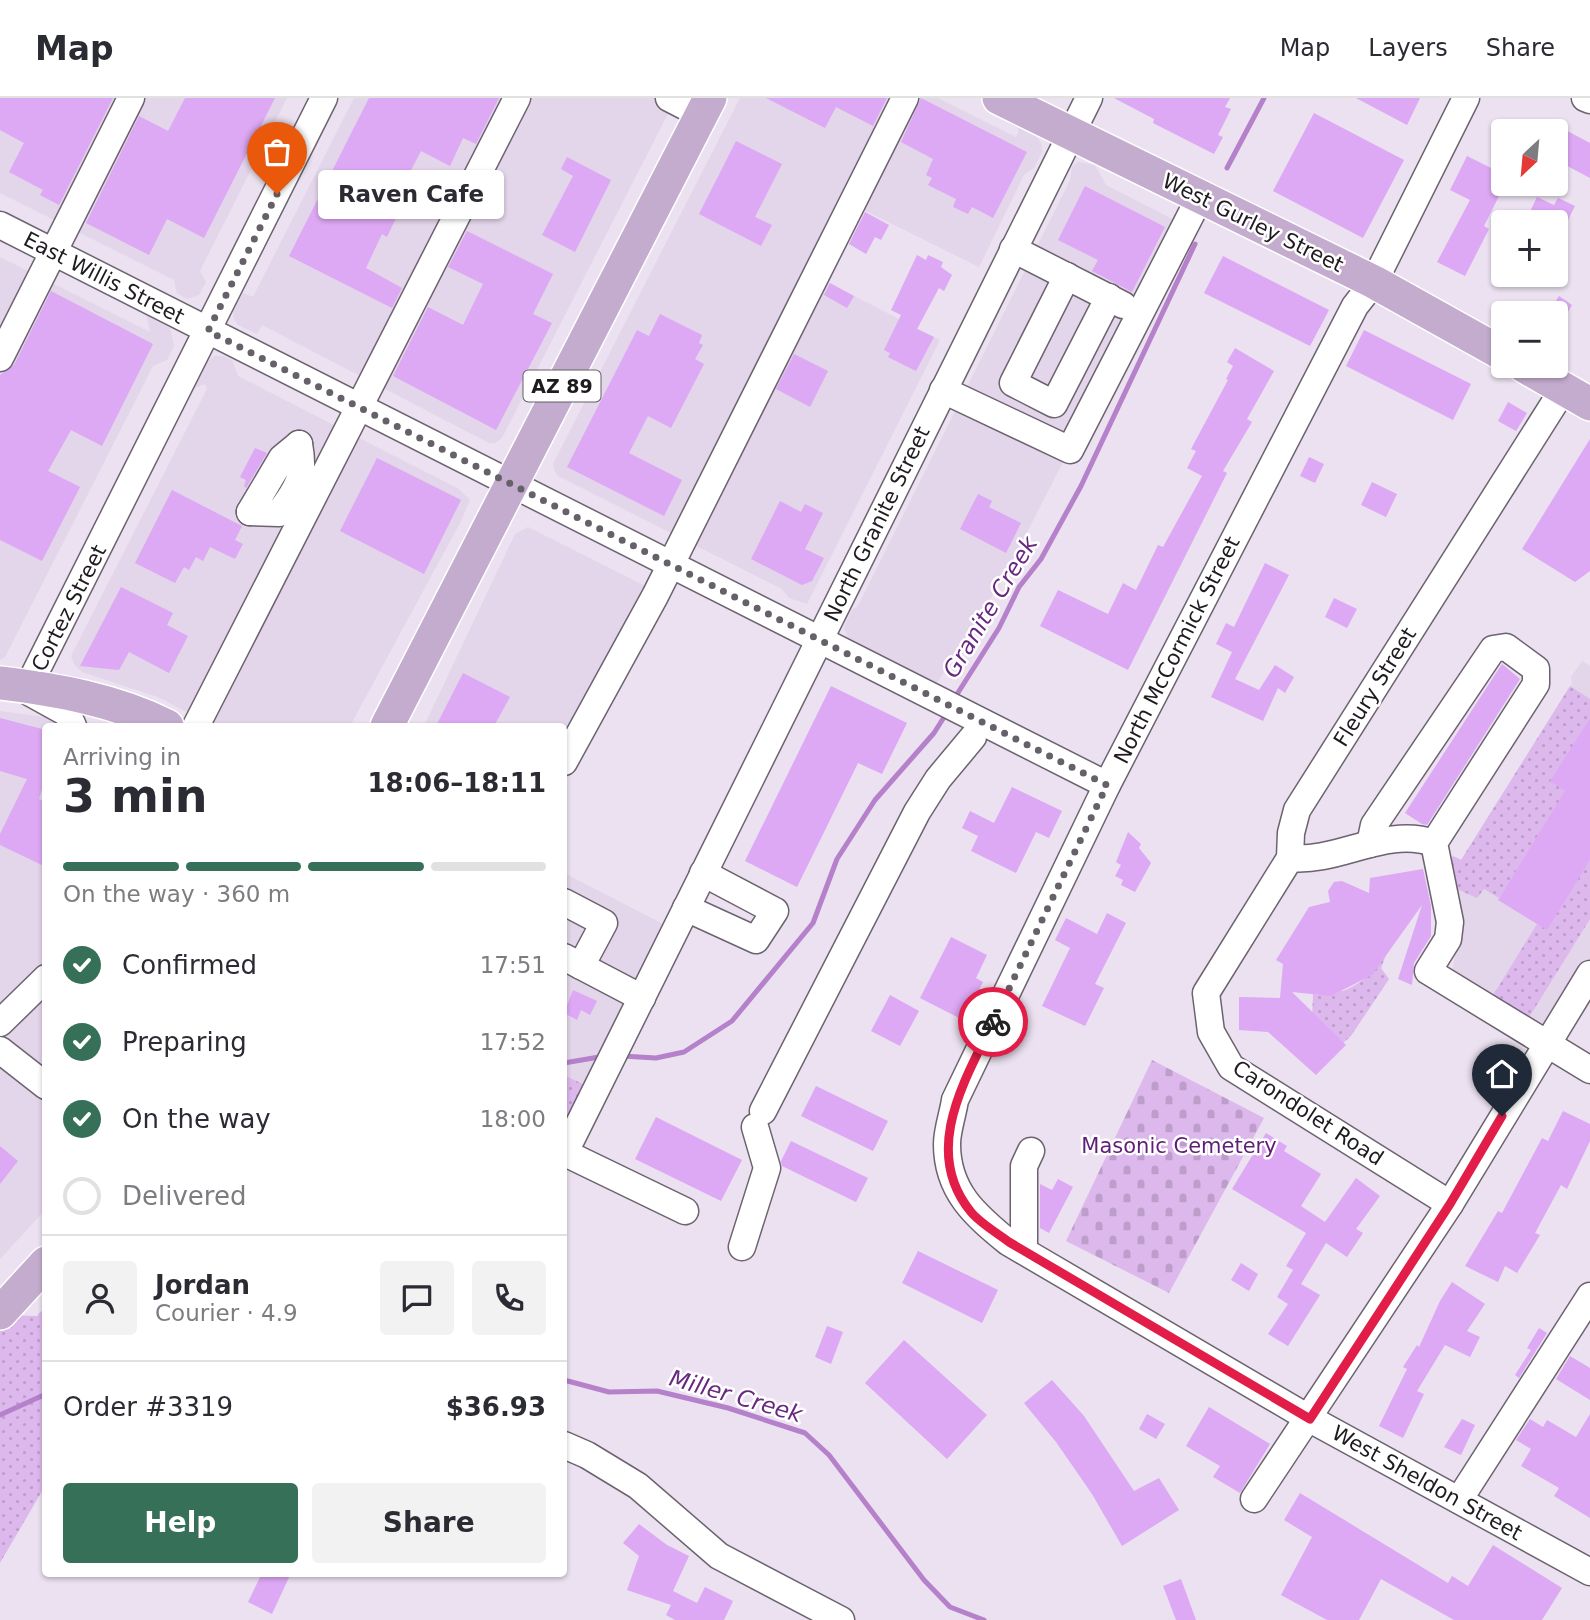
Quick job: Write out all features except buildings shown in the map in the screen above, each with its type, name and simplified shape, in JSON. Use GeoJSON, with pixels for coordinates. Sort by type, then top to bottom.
{"type":"FeatureCollection","features":[{"type":"Feature","properties":{"kind":"main road","name":"West Gurley Street"},"geometry":{"type":"LineString","coordinates":[[999,98],[1374,282],[1491,347]]}},
{"type":"Feature","properties":{"kind":"main road","name":"AZ 89"},"geometry":{"type":"LineString","coordinates":[[389,723],[706,106]]}},
{"type":"Feature","properties":{"kind":"main road"},"geometry":{"type":"LineString","coordinates":[[1545,378],[1577,396]]}},
{"type":"Feature","properties":{"kind":"main road"},"geometry":{"type":"LineString","coordinates":[[14,685],[78,711],[139,712],[161,723]]}},
{"type":"Feature","properties":{"kind":"main road"},"geometry":{"type":"LineString","coordinates":[[11,1301],[42,1267]]}},
{"type":"Feature","properties":{"kind":"street"},"geometry":{"type":"LineString","coordinates":[[0,358],[131,98]]}},
{"type":"Feature","properties":{"kind":"street","name":"Cortez Street"},"geometry":{"type":"LineString","coordinates":[[14,685],[109,529],[324,98]]}},
{"type":"Feature","properties":{"kind":"street"},"geometry":{"type":"LineString","coordinates":[[198,723],[517,98]]}},
{"type":"Feature","properties":{"kind":"street"},"geometry":{"type":"LineString","coordinates":[[669,98],[706,106]]}},
{"type":"Feature","properties":{"kind":"street"},"geometry":{"type":"LineString","coordinates":[[567,756],[671,564],[905,98]]}},
{"type":"Feature","properties":{"kind":"street","name":"North Granite Street"},"geometry":{"type":"LineString","coordinates":[[567,1145],[1089,98]]}},
{"type":"Feature","properties":{"kind":"street","name":"North McCormick Street"},"geometry":{"type":"LineString","coordinates":[[956,1101],[1107,785],[1355,306],[1374,282],[1466,98]]}},
{"type":"Feature","properties":{"kind":"street"},"geometry":{"type":"LineString","coordinates":[[1585,98],[1590,100]]}},
{"type":"Feature","properties":{"kind":"street"},"geometry":{"type":"LineString","coordinates":[[1144,306],[1144,284],[1200,197]]}},
{"type":"Feature","properties":{"kind":"street","name":"East Willis Street"},"geometry":{"type":"LineString","coordinates":[[0,225],[922,692],[971,726],[1107,785]]}},
{"type":"Feature","properties":{"kind":"street"},"geometry":{"type":"LineString","coordinates":[[943,390],[1070,450],[1144,306],[1166,248]]}},
{"type":"Feature","properties":{"kind":"street"},"geometry":{"type":"LineString","coordinates":[[1013,249],[1109,297],[1144,306]]}},
{"type":"Feature","properties":{"kind":"street"},"geometry":{"type":"LineString","coordinates":[[1068,276],[1013,383],[1054,404],[1109,297]]}},
{"type":"Feature","properties":{"kind":"street","name":"Fleury Street"},"geometry":{"type":"LineString","coordinates":[[1206,993],[1290,858],[1291,834],[1297,810],[1577,396]]}},
{"type":"Feature","properties":{"kind":"street"},"geometry":{"type":"LineString","coordinates":[[250,512],[272,507],[282,495],[297,465],[299,444]]}},
{"type":"Feature","properties":{"kind":"street"},"geometry":{"type":"LineString","coordinates":[[1370,844],[1374,825],[1493,649],[1506,647],[1536,669],[1536,684],[1434,843],[1450,922],[1448,939],[1428,971],[1545,1045],[1590,1070]]}},
{"type":"Feature","properties":{"kind":"street"},"geometry":{"type":"LineString","coordinates":[[742,1247],[767,1168],[759,1119],[917,812],[971,726]]}},
{"type":"Feature","properties":{"kind":"street"},"geometry":{"type":"LineString","coordinates":[[1290,858],[1315,860],[1392,839],[1419,838],[1434,843]]}},
{"type":"Feature","properties":{"kind":"street"},"geometry":{"type":"LineString","coordinates":[[686,908],[756,940],[775,911],[703,873]]}},
{"type":"Feature","properties":{"kind":"street"},"geometry":{"type":"LineString","coordinates":[[567,904],[604,923],[572,962],[642,998]]}},
{"type":"Feature","properties":{"kind":"street"},"geometry":{"type":"LineString","coordinates":[[1254,1499],[1310,1419],[1450,1204],[1590,974]]}},
{"type":"Feature","properties":{"kind":"street"},"geometry":{"type":"LineString","coordinates":[[0,1023],[42,982]]}},
{"type":"Feature","properties":{"kind":"street","name":"Carondolet Road"},"geometry":{"type":"LineString","coordinates":[[1206,993],[1211,1032],[1231,1067],[1450,1204]]}},
{"type":"Feature","properties":{"kind":"street"},"geometry":{"type":"LineString","coordinates":[[0,1050],[42,1083]]}},
{"type":"Feature","properties":{"kind":"street","name":"West Sheldon Street"},"geometry":{"type":"LineString","coordinates":[[956,1101],[947,1143],[954,1180],[971,1212],[1024,1251],[1310,1419],[1590,1572]]}},
{"type":"Feature","properties":{"kind":"street"},"geometry":{"type":"LineString","coordinates":[[567,1148],[685,1211]]}},
{"type":"Feature","properties":{"kind":"street"},"geometry":{"type":"LineString","coordinates":[[1024,1251],[1024,1166],[1031,1150]]}},
{"type":"Feature","properties":{"kind":"street"},"geometry":{"type":"LineString","coordinates":[[1459,1500],[1590,1296]]}},
{"type":"Feature","properties":{"kind":"street"},"geometry":{"type":"LineString","coordinates":[[567,1446],[587,1455],[638,1486],[719,1556],[841,1620]]}},
{"type":"Feature","properties":{"kind":"shaded area"},"geometry":{"type":"Polygon","coordinates":[[[0,98],[287,98],[200,271],[206,282],[199,295],[187,299],[177,293],[174,280],[0,193],[0,98]]]}},
{"type":"Feature","properties":{"kind":"shaded area"},"geometry":{"type":"Polygon","coordinates":[[[354,98],[676,98],[502,438],[495,443],[489,443],[262,325],[257,334],[238,325],[234,319],[233,311],[243,293],[253,297],[354,98]]]}},
{"type":"Feature","properties":{"kind":"shaded area"},"geometry":{"type":"Polygon","coordinates":[[[740,98],[938,98],[1016,137],[1019,131],[1015,123],[1035,134],[1041,143],[1042,152],[1034,168],[1024,175],[979,267],[858,207],[821,279],[940,340],[807,604],[789,598],[782,589],[558,476],[553,464],[740,98]]]}},
{"type":"Feature","properties":{"kind":"shaded area"},"geometry":{"type":"Polygon","coordinates":[[[1078,162],[1095,165],[1106,185],[1186,226],[1117,377],[1062,464],[1003,579],[937,683],[848,639],[844,627],[852,610],[858,606],[1070,180],[1072,167],[1078,162]]]}},
{"type":"Feature","properties":{"kind":"shaded area"},"geometry":{"type":"Polygon","coordinates":[[[0,257],[150,332],[147,316],[170,328],[174,346],[167,360],[153,366],[5,657],[0,660],[0,257]]]}},
{"type":"Feature","properties":{"kind":"shaded area"},"geometry":{"type":"Polygon","coordinates":[[[214,356],[232,360],[238,376],[459,489],[470,500],[352,723],[208,723],[158,697],[82,672],[74,664],[71,656],[207,389],[205,384],[194,388],[207,362],[214,356]]]}},
{"type":"Feature","properties":{"kind":"shaded area"},"geometry":{"type":"Polygon","coordinates":[[[528,527],[661,594],[567,774],[567,723],[425,723],[515,534],[528,527]]]}},
{"type":"Feature","properties":{"kind":"shaded area"},"geometry":{"type":"Polygon","coordinates":[[[1582,661],[1590,666],[1590,960],[1532,1051],[1439,990],[1453,967],[1458,940],[1453,856],[1461,860],[1572,684],[1571,677],[1582,661]]]}},
{"type":"Feature","properties":{"kind":"shaded area"},"geometry":{"type":"Polygon","coordinates":[[[0,711],[44,717],[55,723],[42,723],[42,1213],[0,1259],[0,711]]]}},
{"type":"Feature","properties":{"kind":"shaded area"},"geometry":{"type":"Polygon","coordinates":[[[567,875],[665,925],[589,1087],[567,1076],[567,875]]]}},
{"type":"Feature","properties":{"kind":"green space"},"geometry":{"type":"Polygon","coordinates":[[[1570,686],[1590,699],[1590,718],[1551,781],[1566,791],[1499,898],[1484,889],[1477,898],[1457,889],[1448,863],[1453,856],[1461,860],[1570,686]]]}},
{"type":"Feature","properties":{"kind":"green space"},"geometry":{"type":"Polygon","coordinates":[[[1590,860],[1590,919],[1528,1019],[1492,997],[1537,924],[1546,929],[1590,860]]]}},
{"type":"Feature","properties":{"kind":"green space"},"geometry":{"type":"Polygon","coordinates":[[[1386,955],[1381,968],[1389,979],[1351,1036],[1343,1043],[1312,1022],[1313,994],[1335,993],[1355,985],[1372,972],[1386,955]]]}},
{"type":"Feature","properties":{"kind":"green space","name":"Masonic Cemetery"},"geometry":{"type":"Polygon","coordinates":[[[1152,1060],[1264,1118],[1169,1293],[1066,1241],[1152,1060]]]}},
{"type":"Feature","properties":{"kind":"green space"},"geometry":{"type":"Polygon","coordinates":[[[567,1076],[589,1087],[567,1126],[567,1076]]]}},
{"type":"Feature","properties":{"kind":"green space"},"geometry":{"type":"Polygon","coordinates":[[[42,1310],[42,1491],[0,1563],[0,1315],[37,1316],[42,1310]]]}},
{"type":"Feature","properties":{"kind":"waterway","name":"Granite Creek"},"geometry":{"type":"LineString","coordinates":[[1227,168],[1264,98]]}},
{"type":"Feature","properties":{"kind":"waterway","name":"Granite Creek"},"geometry":{"type":"LineString","coordinates":[[954,699],[999,628],[1019,587],[1041,559],[1081,486],[1195,244]]}},
{"type":"Feature","properties":{"kind":"waterway","name":"Granite Creek"},"geometry":{"type":"LineString","coordinates":[[622,1056],[656,1058],[684,1052],[732,1021],[813,923],[837,859],[875,800],[934,733],[946,714]]}},
{"type":"Feature","properties":{"kind":"waterway","name":"Granite Creek"},"geometry":{"type":"LineString","coordinates":[[567,1062],[605,1056]]}},
{"type":"Feature","properties":{"kind":"waterway","name":"Miller Creek"},"geometry":{"type":"LineString","coordinates":[[567,1381],[609,1392],[657,1391],[728,1408],[805,1433],[829,1455],[924,1580],[950,1607],[984,1620]]}},
{"type":"Feature","properties":{"kind":"waterway","name":"Granite Creek"},"geometry":{"type":"LineString","coordinates":[[0,1415],[42,1396]]}},
{"type":"Feature","properties":{"kind":"way so far"},"geometry":{"type":"LineString","coordinates":[[277,194],[208,331],[1107,785],[993,1022]]}},
{"type":"Feature","properties":{"kind":"place","name":"Raven Cafe"},"geometry":{"type":"Point","coordinates":[277,194]}},
{"type":"Feature","properties":{"kind":"route"},"geometry":{"type":"LineString","coordinates":[[993,1022],[956,1101],[947,1143],[954,1180],[971,1212],[1009,1242],[1310,1419],[1450,1204],[1502,1116]]}}]}
